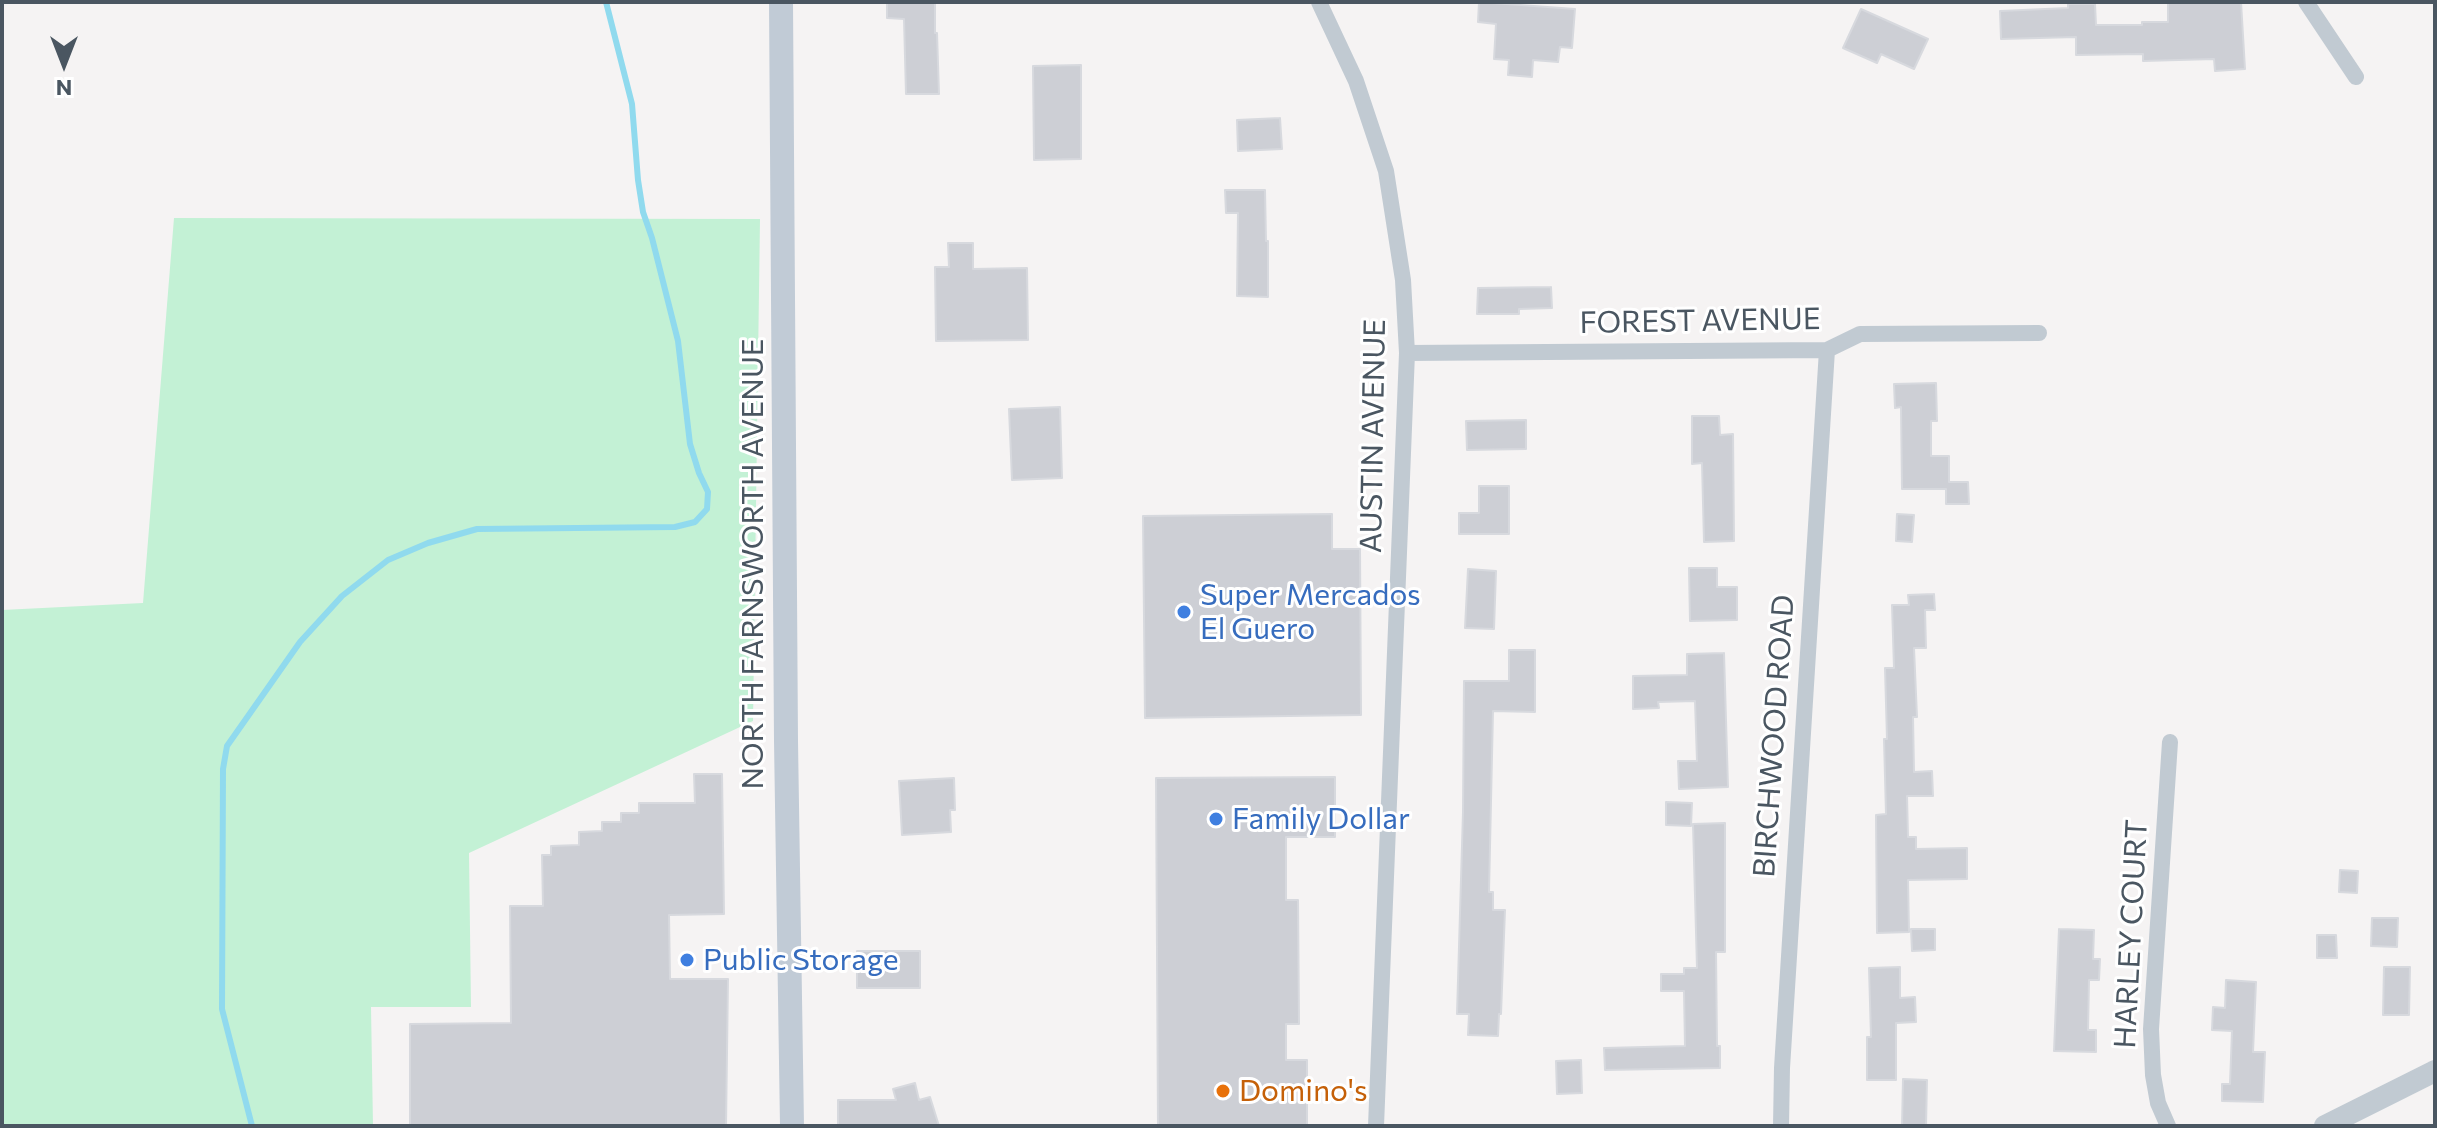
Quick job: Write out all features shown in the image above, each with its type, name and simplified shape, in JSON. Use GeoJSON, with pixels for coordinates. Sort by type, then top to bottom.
{"type":"FeatureCollection","features":[{"type":"Feature","properties":{"kind":"main road","name":"NORTH FARNSWORTH AVENUE"},"geometry":{"type":"LineString","coordinates":[[781,2],[792,1126]]}},
{"type":"Feature","properties":{"kind":"street","name":"AUSTIN AVENUE"},"geometry":{"type":"LineString","coordinates":[[1319,2],[1356,81],[1386,171],[1403,280],[1407,353],[1376,1126]]}},
{"type":"Feature","properties":{"kind":"street"},"geometry":{"type":"LineString","coordinates":[[2306,2],[2356,77]]}},
{"type":"Feature","properties":{"kind":"street","name":"FOREST AVENUE"},"geometry":{"type":"LineString","coordinates":[[1407,353],[1827,350],[1860,334],[2039,333]]}},
{"type":"Feature","properties":{"kind":"street","name":"BIRCHWOOD ROAD"},"geometry":{"type":"LineString","coordinates":[[1781,1126],[1827,350]]}},
{"type":"Feature","properties":{"kind":"street","name":"HARLEY COURT"},"geometry":{"type":"LineString","coordinates":[[2168,1126],[2158,1103],[2153,1075],[2151,1029],[2170,742]]}},
{"type":"Feature","properties":{"kind":"street"},"geometry":{"type":"LineString","coordinates":[[2325,1126],[2435,1071]]}},
{"type":"Feature","properties":{"kind":"green space"},"geometry":{"type":"Polygon","coordinates":[[[174,218],[760,219],[753,721],[469,853],[471,1007],[371,1007],[373,1126],[2,1126],[2,610],[143,603],[174,218]]]}},
{"type":"Feature","properties":{"kind":"building"},"geometry":{"type":"Polygon","coordinates":[[[887,2],[935,2],[939,94],[906,94],[904,19],[887,18],[887,2]]]}},
{"type":"Feature","properties":{"kind":"building"},"geometry":{"type":"Polygon","coordinates":[[[1479,2],[1575,9],[1572,48],[1560,47],[1558,62],[1533,60],[1532,77],[1508,75],[1509,60],[1494,59],[1496,24],[1478,22],[1479,2]]]}},
{"type":"Feature","properties":{"kind":"building"},"geometry":{"type":"Polygon","coordinates":[[[2168,2],[2241,2],[2245,69],[2215,71],[2214,59],[2143,61],[2143,54],[2076,55],[2076,37],[2001,39],[2000,11],[2095,4],[2096,25],[2142,25],[2142,22],[2168,22],[2168,2]]]}},
{"type":"Feature","properties":{"kind":"building"},"geometry":{"type":"Polygon","coordinates":[[[1861,9],[1928,39],[1914,69],[1881,54],[1877,63],[1843,48],[1861,9]]]}},
{"type":"Feature","properties":{"kind":"building"},"geometry":{"type":"Polygon","coordinates":[[[1081,65],[1081,159],[1034,160],[1033,66],[1081,65]]]}},
{"type":"Feature","properties":{"kind":"building"},"geometry":{"type":"Polygon","coordinates":[[[1280,118],[1282,149],[1238,151],[1237,120],[1280,118]]]}},
{"type":"Feature","properties":{"kind":"building"},"geometry":{"type":"Polygon","coordinates":[[[1225,190],[1265,190],[1268,297],[1237,296],[1238,213],[1226,213],[1225,190]]]}},
{"type":"Feature","properties":{"kind":"building"},"geometry":{"type":"Polygon","coordinates":[[[948,243],[973,243],[973,269],[1027,268],[1028,340],[936,341],[935,267],[949,267],[948,243]]]}},
{"type":"Feature","properties":{"kind":"building"},"geometry":{"type":"Polygon","coordinates":[[[1551,287],[1552,308],[1519,309],[1519,314],[1477,314],[1478,288],[1551,287]]]}},
{"type":"Feature","properties":{"kind":"building"},"geometry":{"type":"Polygon","coordinates":[[[1936,383],[1937,421],[1931,421],[1931,456],[1949,456],[1949,482],[1968,482],[1969,504],[1946,504],[1946,489],[1902,489],[1901,407],[1895,408],[1894,384],[1936,383]]]}},
{"type":"Feature","properties":{"kind":"building"},"geometry":{"type":"Polygon","coordinates":[[[1060,407],[1062,478],[1012,480],[1009,409],[1060,407]]]}},
{"type":"Feature","properties":{"kind":"building"},"geometry":{"type":"Polygon","coordinates":[[[1692,416],[1719,416],[1720,435],[1733,434],[1734,541],[1704,542],[1702,463],[1692,464],[1692,416]]]}},
{"type":"Feature","properties":{"kind":"building"},"geometry":{"type":"Polygon","coordinates":[[[1526,420],[1526,449],[1467,450],[1466,421],[1526,420]]]}},
{"type":"Feature","properties":{"kind":"building"},"geometry":{"type":"Polygon","coordinates":[[[1479,486],[1509,486],[1509,534],[1459,534],[1459,513],[1479,513],[1479,486]]]}},
{"type":"Feature","properties":{"kind":"building"},"geometry":{"type":"Polygon","coordinates":[[[1332,514],[1332,549],[1360,549],[1361,715],[1145,718],[1143,516],[1332,514]]]}},
{"type":"Feature","properties":{"kind":"building"},"geometry":{"type":"Polygon","coordinates":[[[1897,514],[1914,515],[1912,542],[1896,541],[1897,514]]]}},
{"type":"Feature","properties":{"kind":"building"},"geometry":{"type":"Polygon","coordinates":[[[1689,568],[1717,568],[1717,587],[1737,587],[1737,620],[1690,621],[1689,568]]]}},
{"type":"Feature","properties":{"kind":"building"},"geometry":{"type":"Polygon","coordinates":[[[1468,569],[1496,571],[1494,629],[1465,628],[1468,569]]]}},
{"type":"Feature","properties":{"kind":"building"},"geometry":{"type":"Polygon","coordinates":[[[1934,594],[1935,610],[1925,610],[1926,648],[1914,648],[1917,717],[1913,717],[1914,772],[1932,771],[1933,796],[1907,796],[1908,837],[1916,837],[1916,849],[1967,848],[1967,879],[1908,880],[1909,932],[1877,933],[1876,815],[1886,814],[1885,668],[1894,668],[1892,605],[1909,605],[1908,595],[1934,594]]]}},
{"type":"Feature","properties":{"kind":"building"},"geometry":{"type":"Polygon","coordinates":[[[1509,650],[1535,650],[1535,712],[1493,711],[1489,892],[1493,892],[1493,910],[1505,910],[1501,1014],[1498,1036],[1468,1035],[1469,1014],[1457,1014],[1464,681],[1509,681],[1509,650]]]}},
{"type":"Feature","properties":{"kind":"building"},"geometry":{"type":"Polygon","coordinates":[[[1724,653],[1728,787],[1679,789],[1678,761],[1697,761],[1695,701],[1658,702],[1659,708],[1633,709],[1633,676],[1687,675],[1687,654],[1724,653]]]}},
{"type":"Feature","properties":{"kind":"building"},"geometry":{"type":"Polygon","coordinates":[[[694,774],[722,774],[724,914],[669,915],[670,979],[728,979],[726,1126],[410,1126],[410,1024],[511,1023],[510,906],[543,906],[542,855],[551,855],[551,846],[579,845],[579,832],[602,831],[602,822],[621,822],[621,813],[639,813],[639,803],[695,803],[694,774]]]}},
{"type":"Feature","properties":{"kind":"building"},"geometry":{"type":"Polygon","coordinates":[[[1335,777],[1335,837],[1286,837],[1286,900],[1298,900],[1299,1024],[1286,1024],[1286,1060],[1307,1060],[1307,1125],[1158,1126],[1156,778],[1335,777]]]}},
{"type":"Feature","properties":{"kind":"building"},"geometry":{"type":"Polygon","coordinates":[[[954,778],[955,810],[950,810],[951,832],[902,835],[899,781],[954,778]]]}},
{"type":"Feature","properties":{"kind":"building"},"geometry":{"type":"Polygon","coordinates":[[[1666,802],[1692,803],[1691,826],[1666,825],[1666,802]]]}},
{"type":"Feature","properties":{"kind":"building"},"geometry":{"type":"Polygon","coordinates":[[[1725,823],[1725,952],[1716,952],[1720,1068],[1605,1070],[1604,1048],[1685,1046],[1684,991],[1661,991],[1661,974],[1684,974],[1684,968],[1697,968],[1693,824],[1725,823]]]}},
{"type":"Feature","properties":{"kind":"building"},"geometry":{"type":"Polygon","coordinates":[[[2340,870],[2358,871],[2357,893],[2339,892],[2340,870]]]}},
{"type":"Feature","properties":{"kind":"building"},"geometry":{"type":"Polygon","coordinates":[[[2372,918],[2398,918],[2397,947],[2371,946],[2372,918]]]}},
{"type":"Feature","properties":{"kind":"building"},"geometry":{"type":"Polygon","coordinates":[[[1911,929],[1935,929],[1935,950],[1912,951],[1911,929]]]}},
{"type":"Feature","properties":{"kind":"building"},"geometry":{"type":"Polygon","coordinates":[[[2059,929],[2094,930],[2093,959],[2100,959],[2099,980],[2089,980],[2088,1030],[2096,1030],[2096,1052],[2054,1051],[2059,929]]]}},
{"type":"Feature","properties":{"kind":"building"},"geometry":{"type":"Polygon","coordinates":[[[2317,935],[2336,935],[2337,958],[2317,958],[2317,935]]]}},
{"type":"Feature","properties":{"kind":"building"},"geometry":{"type":"Polygon","coordinates":[[[857,951],[920,951],[920,988],[857,988],[857,951]]]}},
{"type":"Feature","properties":{"kind":"building"},"geometry":{"type":"Polygon","coordinates":[[[1900,967],[1900,998],[1915,997],[1916,1022],[1896,1023],[1896,1080],[1867,1080],[1867,1037],[1871,1037],[1869,968],[1900,967]]]}},
{"type":"Feature","properties":{"kind":"building"},"geometry":{"type":"Polygon","coordinates":[[[2384,967],[2410,967],[2409,1015],[2383,1015],[2384,967]]]}},
{"type":"Feature","properties":{"kind":"building"},"geometry":{"type":"Polygon","coordinates":[[[2226,980],[2256,982],[2253,1052],[2265,1052],[2263,1102],[2222,1101],[2222,1084],[2230,1084],[2232,1031],[2212,1030],[2213,1007],[2225,1008],[2226,980]]]}},
{"type":"Feature","properties":{"kind":"building"},"geometry":{"type":"Polygon","coordinates":[[[1581,1060],[1582,1093],[1557,1094],[1556,1061],[1581,1060]]]}},
{"type":"Feature","properties":{"kind":"building"},"geometry":{"type":"Polygon","coordinates":[[[1903,1079],[1927,1080],[1926,1126],[1902,1126],[1903,1079]]]}},
{"type":"Feature","properties":{"kind":"building"},"geometry":{"type":"Polygon","coordinates":[[[915,1083],[919,1100],[930,1097],[939,1126],[838,1126],[838,1100],[896,1100],[893,1089],[915,1083]]]}},
{"type":"Feature","properties":{"kind":"waterway"},"geometry":{"type":"LineString","coordinates":[[252,1126],[222,1009],[223,769],[227,746],[300,642],[342,596],[388,560],[428,543],[477,529],[675,527],[695,522],[707,509],[708,492],[690,444],[678,341],[643,212],[632,104],[606,2]]}},
{"type":"Feature","properties":{"kind":"place","name":"Super Mercados El Guero"},"geometry":{"type":"Point","coordinates":[1184,612]}},
{"type":"Feature","properties":{"kind":"place","name":"Family Dollar"},"geometry":{"type":"Point","coordinates":[1216,819]}},
{"type":"Feature","properties":{"kind":"place","name":"Public Storage"},"geometry":{"type":"Point","coordinates":[687,960]}},
{"type":"Feature","properties":{"kind":"place","name":"Domino's"},"geometry":{"type":"Point","coordinates":[1223,1091]}}]}
